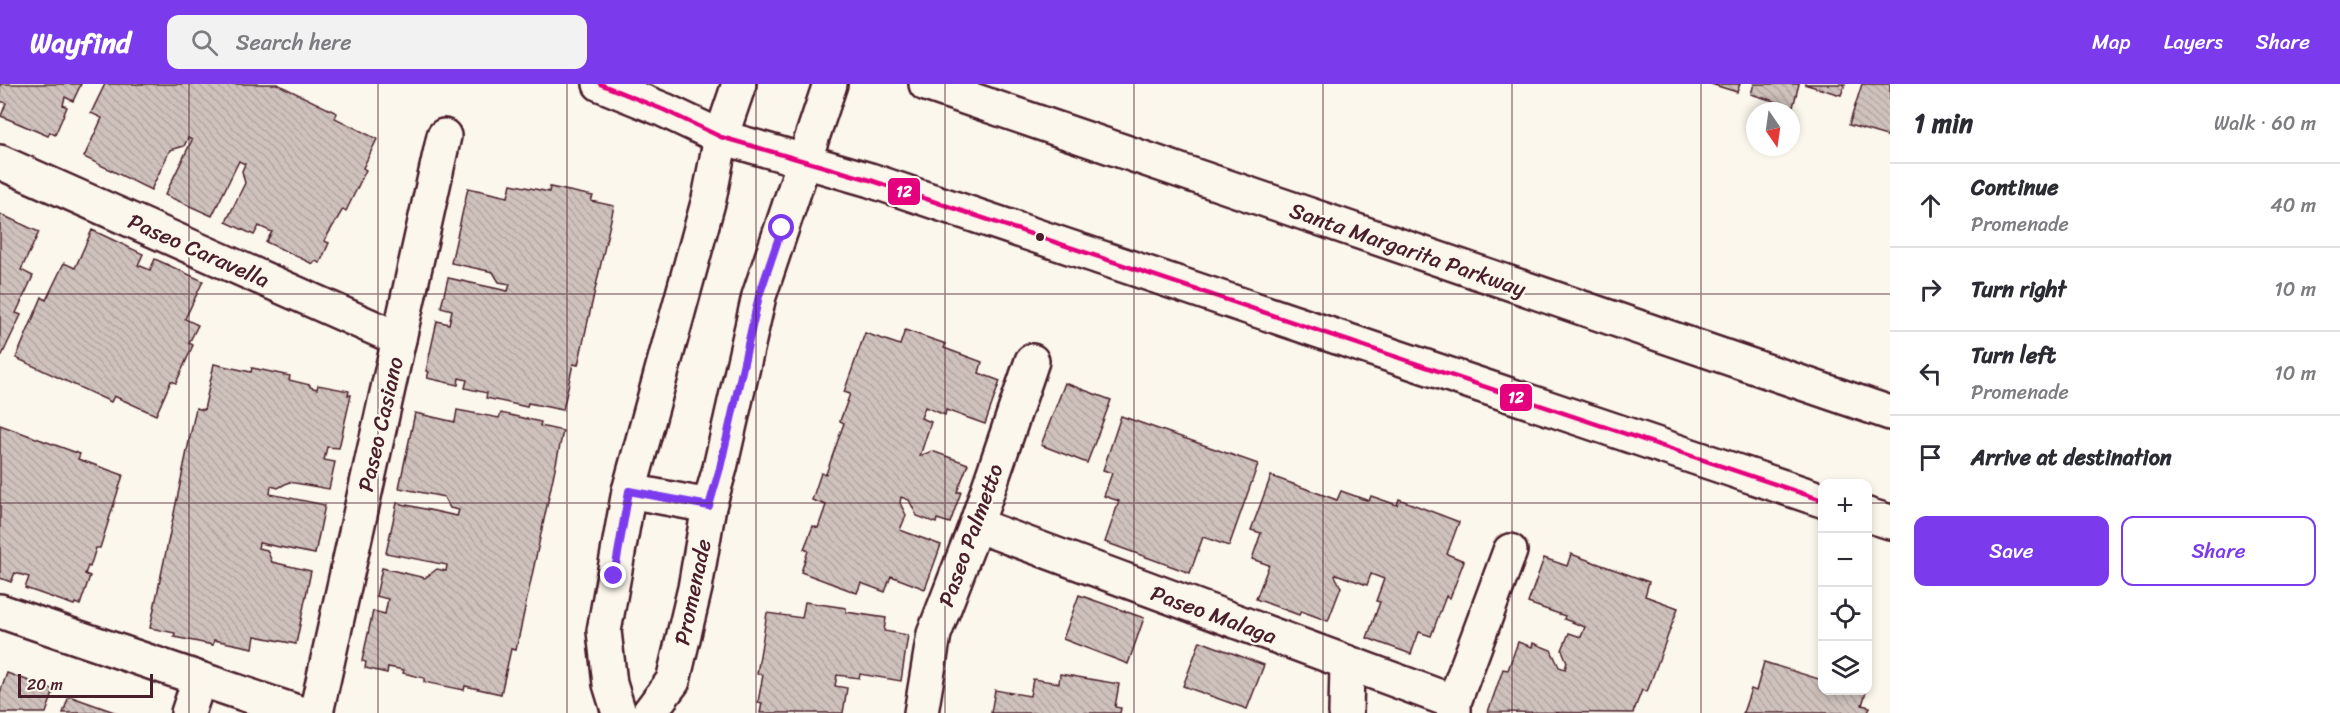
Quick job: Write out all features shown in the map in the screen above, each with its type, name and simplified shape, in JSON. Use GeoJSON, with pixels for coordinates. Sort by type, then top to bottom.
{"type":"FeatureCollection","features":[{"type":"Feature","properties":{"kind":"street"},"geometry":{"type":"LineString","coordinates":[[600,84],[721,136],[892,188],[1818,499]]}},
{"type":"Feature","properties":{"kind":"street"},"geometry":{"type":"LineString","coordinates":[[620,713],[610,684],[604,631],[629,491],[709,199],[721,136],[740,84]]}},
{"type":"Feature","properties":{"kind":"street","name":"Promenade"},"geometry":{"type":"LineString","coordinates":[[649,713],[673,681],[695,588],[709,506],[720,468],[759,296],[830,84]]}},
{"type":"Feature","properties":{"kind":"street","name":"Santa Margarita Parkway"},"geometry":{"type":"LineString","coordinates":[[926,84],[1890,413]]}},
{"type":"Feature","properties":{"kind":"street","name":"Paseo Casiano"},"geometry":{"type":"LineString","coordinates":[[315,713],[444,136]]}},
{"type":"Feature","properties":{"kind":"street","name":"Paseo Caravella"},"geometry":{"type":"LineString","coordinates":[[0,162],[399,339]]}},
{"type":"Feature","properties":{"kind":"street","name":"Paseo Palmetto"},"geometry":{"type":"LineString","coordinates":[[921,713],[933,634],[976,525],[1032,361]]}},
{"type":"Feature","properties":{"kind":"street"},"geometry":{"type":"LineString","coordinates":[[629,491],[709,506]]}},
{"type":"Feature","properties":{"kind":"street"},"geometry":{"type":"LineString","coordinates":[[1872,516],[1890,522]]}},
{"type":"Feature","properties":{"kind":"street","name":"Paseo Malaga"},"geometry":{"type":"LineString","coordinates":[[976,525],[1347,664],[1454,707]]}},
{"type":"Feature","properties":{"kind":"street"},"geometry":{"type":"LineString","coordinates":[[1454,707],[1510,551]]}},
{"type":"Feature","properties":{"kind":"street"},"geometry":{"type":"LineString","coordinates":[[0,611],[300,713]]}},
{"type":"Feature","properties":{"kind":"street"},"geometry":{"type":"LineString","coordinates":[[1346,713],[1347,664]]}},
{"type":"Feature","properties":{"kind":"street"},"geometry":{"type":"LineString","coordinates":[[188,713],[199,680]]}},
{"type":"Feature","properties":{"kind":"building"},"geometry":{"type":"Polygon","coordinates":[[[0,84],[81,84],[73,101],[65,97],[63,105],[67,107],[55,135],[50,132],[48,136],[1,116],[6,103],[0,101],[0,84]]]}},
{"type":"Feature","properties":{"kind":"building"},"geometry":{"type":"Polygon","coordinates":[[[105,84],[277,84],[337,113],[335,118],[377,139],[363,168],[366,170],[346,211],[343,209],[324,241],[329,243],[320,263],[315,261],[313,264],[266,242],[272,232],[259,226],[254,235],[226,222],[245,183],[242,171],[245,164],[239,161],[212,216],[165,195],[192,140],[188,138],[184,146],[170,150],[151,190],[84,157],[102,118],[91,113],[105,84]]]}},
{"type":"Feature","properties":{"kind":"building"},"geometry":{"type":"Polygon","coordinates":[[[1711,84],[1740,84],[1737,92],[1711,84]]]}},
{"type":"Feature","properties":{"kind":"building"},"geometry":{"type":"Polygon","coordinates":[[[1754,84],[1799,84],[1794,102],[1777,102],[1751,94],[1754,84]]]}},
{"type":"Feature","properties":{"kind":"building"},"geometry":{"type":"Polygon","coordinates":[[[1804,84],[1845,84],[1841,95],[1804,84]]]}},
{"type":"Feature","properties":{"kind":"building"},"geometry":{"type":"Polygon","coordinates":[[[1862,84],[1890,84],[1890,137],[1849,125],[1862,84]]]}},
{"type":"Feature","properties":{"kind":"building"},"geometry":{"type":"Polygon","coordinates":[[[511,184],[549,192],[550,187],[593,196],[591,201],[614,206],[578,365],[573,364],[563,410],[528,403],[527,407],[486,398],[487,393],[465,388],[467,380],[459,378],[458,385],[427,378],[429,372],[426,371],[437,321],[449,324],[452,310],[441,307],[448,278],[508,291],[510,284],[499,282],[493,272],[451,263],[468,188],[508,197],[511,184]]]}},
{"type":"Feature","properties":{"kind":"building"},"geometry":{"type":"Polygon","coordinates":[[[0,214],[39,232],[21,270],[33,276],[16,313],[21,315],[2,355],[0,354],[0,214]]]}},
{"type":"Feature","properties":{"kind":"building"},"geometry":{"type":"Polygon","coordinates":[[[92,230],[143,254],[138,265],[150,270],[155,259],[203,281],[185,319],[198,325],[189,343],[193,345],[176,383],[171,381],[156,415],[114,396],[111,402],[16,358],[42,297],[46,300],[64,263],[75,268],[92,230]]]}},
{"type":"Feature","properties":{"kind":"building"},"geometry":{"type":"Polygon","coordinates":[[[905,330],[946,344],[944,348],[982,362],[979,373],[1000,381],[985,424],[946,410],[945,415],[925,407],[921,418],[931,422],[920,456],[932,451],[968,464],[957,492],[961,492],[950,523],[937,519],[936,523],[917,516],[909,500],[901,497],[900,503],[906,515],[900,530],[941,545],[925,589],[891,576],[885,592],[861,583],[857,593],[801,572],[808,551],[804,549],[813,526],[818,528],[826,505],[812,500],[821,473],[826,474],[844,423],[840,421],[850,394],[844,392],[865,333],[900,345],[905,330]]]}},
{"type":"Feature","properties":{"kind":"building"},"geometry":{"type":"Polygon","coordinates":[[[214,364],[251,372],[252,368],[290,376],[289,380],[310,385],[310,387],[317,389],[318,385],[349,391],[348,395],[351,395],[339,448],[327,447],[324,460],[335,462],[329,489],[289,482],[278,488],[271,486],[270,494],[325,505],[315,554],[259,543],[258,548],[267,550],[272,562],[311,571],[296,644],[255,636],[253,648],[214,640],[213,645],[174,637],[175,633],[150,628],[196,408],[204,410],[214,364]]]}},
{"type":"Feature","properties":{"kind":"building"},"geometry":{"type":"Polygon","coordinates":[[[1065,383],[1111,400],[1087,463],[1041,445],[1065,383]]]}},
{"type":"Feature","properties":{"kind":"building"},"geometry":{"type":"Polygon","coordinates":[[[457,410],[499,418],[501,413],[541,422],[540,426],[563,431],[516,650],[511,649],[501,694],[465,686],[464,690],[424,682],[424,678],[403,673],[404,670],[388,667],[387,673],[365,668],[366,662],[362,661],[373,611],[385,614],[388,599],[376,596],[382,568],[425,578],[437,569],[446,571],[447,565],[386,553],[397,503],[457,516],[459,510],[450,508],[444,497],[399,488],[415,413],[455,422],[457,410]]]}},
{"type":"Feature","properties":{"kind":"building"},"geometry":{"type":"Polygon","coordinates":[[[1121,416],[1258,464],[1229,546],[1203,537],[1190,573],[1105,542],[1119,501],[1104,496],[1112,473],[1103,470],[1121,416]]]}},
{"type":"Feature","properties":{"kind":"building"},"geometry":{"type":"Polygon","coordinates":[[[0,425],[80,454],[78,459],[123,475],[100,548],[96,548],[90,567],[88,566],[85,574],[90,576],[80,605],[25,588],[29,577],[15,573],[11,582],[0,578],[0,425]]]}},
{"type":"Feature","properties":{"kind":"building"},"geometry":{"type":"Polygon","coordinates":[[[1271,476],[1337,500],[1341,491],[1369,501],[1371,496],[1397,505],[1399,499],[1459,522],[1447,554],[1464,561],[1450,598],[1446,596],[1431,636],[1419,632],[1411,654],[1367,638],[1380,602],[1376,601],[1384,579],[1371,574],[1367,585],[1336,574],[1341,587],[1328,621],[1301,611],[1299,615],[1256,599],[1269,565],[1252,559],[1261,533],[1251,530],[1271,476]]]}},
{"type":"Feature","properties":{"kind":"building"},"geometry":{"type":"Polygon","coordinates":[[[1571,554],[1649,582],[1645,596],[1678,608],[1647,692],[1642,690],[1633,713],[1488,712],[1503,669],[1508,670],[1518,642],[1532,647],[1533,643],[1551,650],[1559,667],[1565,669],[1567,662],[1562,650],[1569,633],[1581,637],[1585,627],[1564,619],[1565,616],[1528,603],[1544,558],[1567,566],[1571,554]]]}},
{"type":"Feature","properties":{"kind":"building"},"geometry":{"type":"Polygon","coordinates":[[[1079,595],[1144,618],[1128,664],[1063,639],[1079,595]]]}},
{"type":"Feature","properties":{"kind":"building"},"geometry":{"type":"Polygon","coordinates":[[[805,602],[846,608],[846,612],[886,618],[884,631],[908,635],[901,681],[860,674],[859,678],[837,675],[835,686],[847,688],[843,713],[760,713],[762,703],[758,702],[763,675],[757,674],[767,613],[802,618],[805,602]]]}},
{"type":"Feature","properties":{"kind":"building"},"geometry":{"type":"Polygon","coordinates":[[[1200,641],[1264,665],[1247,709],[1183,686],[1200,641]]]}},
{"type":"Feature","properties":{"kind":"building"},"geometry":{"type":"Polygon","coordinates":[[[1764,662],[1818,679],[1818,695],[1865,695],[1862,705],[1870,707],[1868,713],[1743,713],[1751,689],[1756,691],[1764,662]]]}},
{"type":"Feature","properties":{"kind":"building"},"geometry":{"type":"Polygon","coordinates":[[[7,673],[54,690],[46,713],[0,713],[0,693],[7,673]]]}},
{"type":"Feature","properties":{"kind":"building"},"geometry":{"type":"Polygon","coordinates":[[[1060,674],[1119,684],[1115,707],[1121,708],[1120,713],[991,713],[995,690],[1030,696],[1033,679],[1059,683],[1060,674]]]}},
{"type":"Feature","properties":{"kind":"building"},"geometry":{"type":"Polygon","coordinates":[[[69,696],[117,713],[63,713],[69,696]]]}},
{"type":"Feature","properties":{"kind":"transit line","name":"12"},"geometry":{"type":"LineString","coordinates":[[600,84],[664,110],[721,137],[870,180],[1818,499]]}},
{"type":"Feature","properties":{"kind":"route"},"geometry":{"type":"LineString","coordinates":[[614,576],[629,491],[709,506],[720,468],[759,296],[782,228]]}}]}
